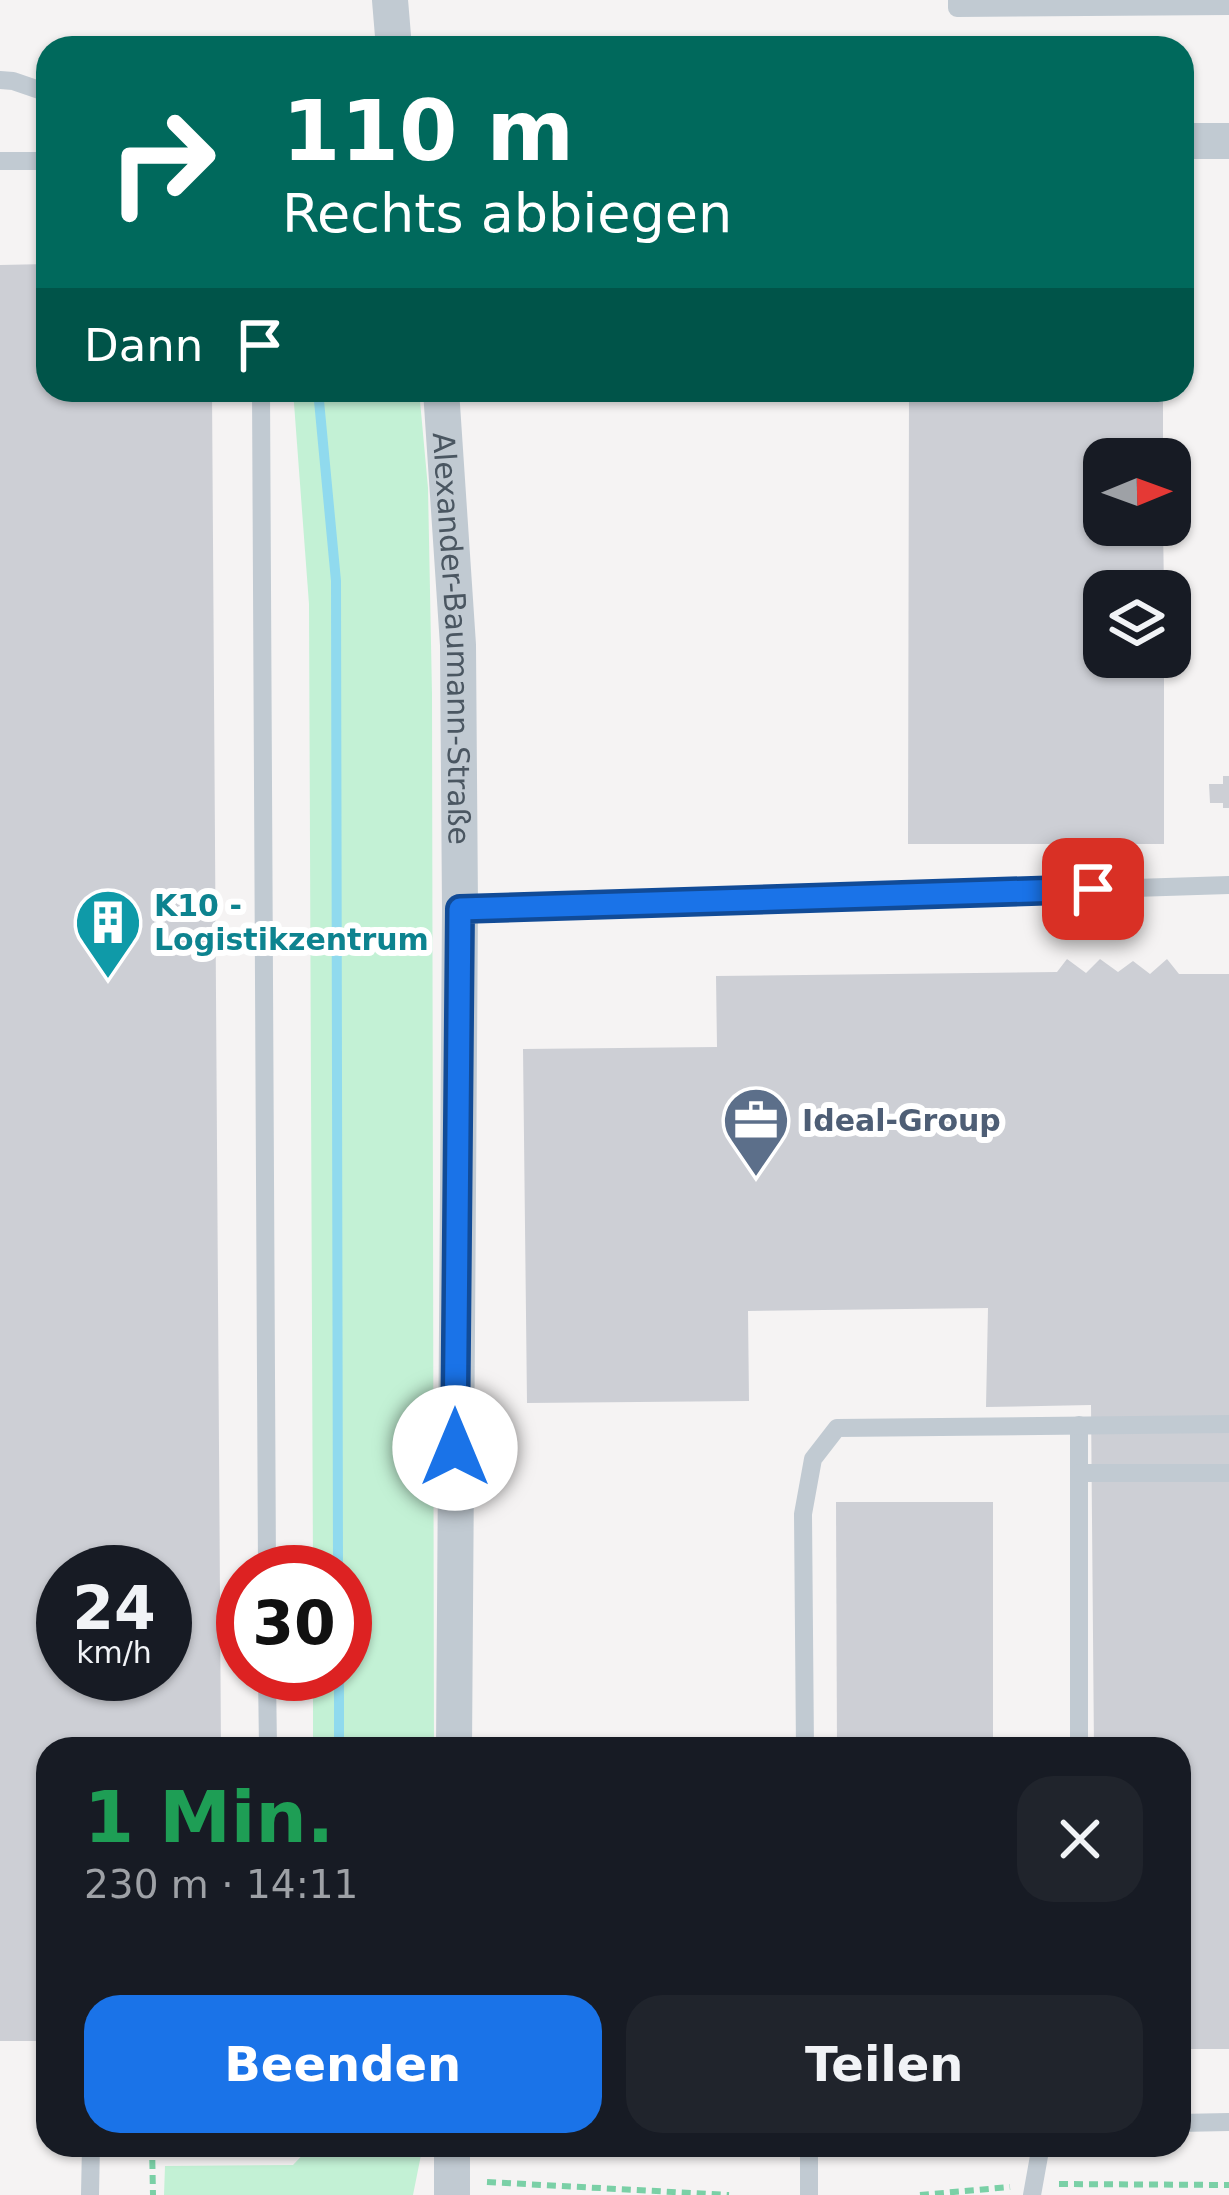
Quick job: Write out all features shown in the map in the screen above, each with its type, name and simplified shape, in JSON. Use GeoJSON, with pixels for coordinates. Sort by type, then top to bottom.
{"type":"FeatureCollection","features":[{"type":"Feature","properties":{"kind":"street"},"geometry":{"type":"LineString","coordinates":[[389,0],[393,36]]}},
{"type":"Feature","properties":{"kind":"street"},"geometry":{"type":"LineString","coordinates":[[1194,141],[1229,140]]}},
{"type":"Feature","properties":{"kind":"street","name":"Alexander-Baumann-Straße"},"geometry":{"type":"LineString","coordinates":[[442,402],[458,645],[454,1737]]}},
{"type":"Feature","properties":{"kind":"lane"},"geometry":{"type":"LineString","coordinates":[[957,0],[957,8],[1229,6]]}},
{"type":"Feature","properties":{"kind":"lane"},"geometry":{"type":"LineString","coordinates":[[0,80],[36,89]]}},
{"type":"Feature","properties":{"kind":"lane"},"geometry":{"type":"LineString","coordinates":[[0,161],[36,161]]}},
{"type":"Feature","properties":{"kind":"lane"},"geometry":{"type":"LineString","coordinates":[[261,402],[267,1545]]}},
{"type":"Feature","properties":{"kind":"lane"},"geometry":{"type":"LineString","coordinates":[[460,909],[1229,885]]}},
{"type":"Feature","properties":{"kind":"lane"},"geometry":{"type":"LineString","coordinates":[[805,1737],[803,1514],[813,1459],[837,1428],[1229,1424]]}},
{"type":"Feature","properties":{"kind":"lane"},"geometry":{"type":"LineString","coordinates":[[1079,1425],[1079,1737]]}},
{"type":"Feature","properties":{"kind":"lane"},"geometry":{"type":"LineString","coordinates":[[1080,1473],[1229,1473]]}},
{"type":"Feature","properties":{"kind":"lane"},"geometry":{"type":"LineString","coordinates":[[267,1701],[268,1737]]}},
{"type":"Feature","properties":{"kind":"lane"},"geometry":{"type":"LineString","coordinates":[[1191,2123],[1229,2122]]}},
{"type":"Feature","properties":{"kind":"lane"},"geometry":{"type":"LineString","coordinates":[[90,2195],[91,2157]]}},
{"type":"Feature","properties":{"kind":"lane"},"geometry":{"type":"LineString","coordinates":[[808,2157],[809,2195]]}},
{"type":"Feature","properties":{"kind":"lane"},"geometry":{"type":"LineString","coordinates":[[1033,2190],[1039,2157]]}},
{"type":"Feature","properties":{"kind":"path"},"geometry":{"type":"LineString","coordinates":[[152,2157],[153,2195]]}},
{"type":"Feature","properties":{"kind":"path"},"geometry":{"type":"LineString","coordinates":[[452,2173],[511,2185],[729,2195]]}},
{"type":"Feature","properties":{"kind":"path"},"geometry":{"type":"LineString","coordinates":[[920,2195],[1229,2185]]}},
{"type":"Feature","properties":{"kind":"green space"},"geometry":{"type":"Polygon","coordinates":[[[294,402],[420,402],[428,488],[432,694],[434,1737],[313,1737],[313,1701],[372,1701],[372,1545],[313,1545],[309,604],[294,402]]]}},
{"type":"Feature","properties":{"kind":"green space"},"geometry":{"type":"Polygon","coordinates":[[[301,2157],[421,2157],[413,2195],[164,2195],[165,2166],[293,2165],[301,2157]]]}},
{"type":"Feature","properties":{"kind":"building","name":"K10 - Logistikzentrum"},"geometry":{"type":"Polygon","coordinates":[[[36,264],[36,402],[212,402],[220,1545],[216,1545],[216,1701],[221,1701],[221,1737],[36,1737],[36,2041],[0,2041],[0,265],[36,264]]]}},
{"type":"Feature","properties":{"kind":"building"},"geometry":{"type":"Polygon","coordinates":[[[909,402],[1163,402],[1163,438],[1083,438],[1083,546],[1163,546],[1164,570],[1083,570],[1083,678],[1164,678],[1164,844],[908,844],[909,402]]]}},
{"type":"Feature","properties":{"kind":"building"},"geometry":{"type":"Polygon","coordinates":[[[1223,776],[1229,776],[1229,808],[1210,803],[1209,784],[1223,784],[1223,776]]]}},
{"type":"Feature","properties":{"kind":"building"},"geometry":{"type":"Polygon","coordinates":[[[1067,959],[1086,973],[1100,959],[1118,972],[1133,961],[1150,974],[1167,959],[1179,974],[1229,974],[1229,2049],[1191,2049],[1191,1737],[1094,1737],[1091,1405],[986,1407],[988,1308],[748,1311],[749,1401],[527,1403],[523,1049],[717,1047],[716,976],[1057,972],[1067,959]]]}},
{"type":"Feature","properties":{"kind":"building"},"geometry":{"type":"Polygon","coordinates":[[[836,1502],[993,1502],[993,1737],[837,1737],[836,1502]]]}},
{"type":"Feature","properties":{"kind":"waterway"},"geometry":{"type":"LineString","coordinates":[[319,402],[336,581],[338,1545]]}},
{"type":"Feature","properties":{"kind":"waterway"},"geometry":{"type":"LineString","coordinates":[[339,1701],[339,1737]]}},
{"type":"Feature","properties":{"kind":"place","name":"K10 - Logistikzentrum"},"geometry":{"type":"Point","coordinates":[108,981]}},
{"type":"Feature","properties":{"kind":"place","name":"Ideal-Group"},"geometry":{"type":"Point","coordinates":[756,1179]}},
{"type":"Feature","properties":{"kind":"route"},"geometry":{"type":"LineString","coordinates":[[455,1448],[460,909],[1093,889]]}}]}
